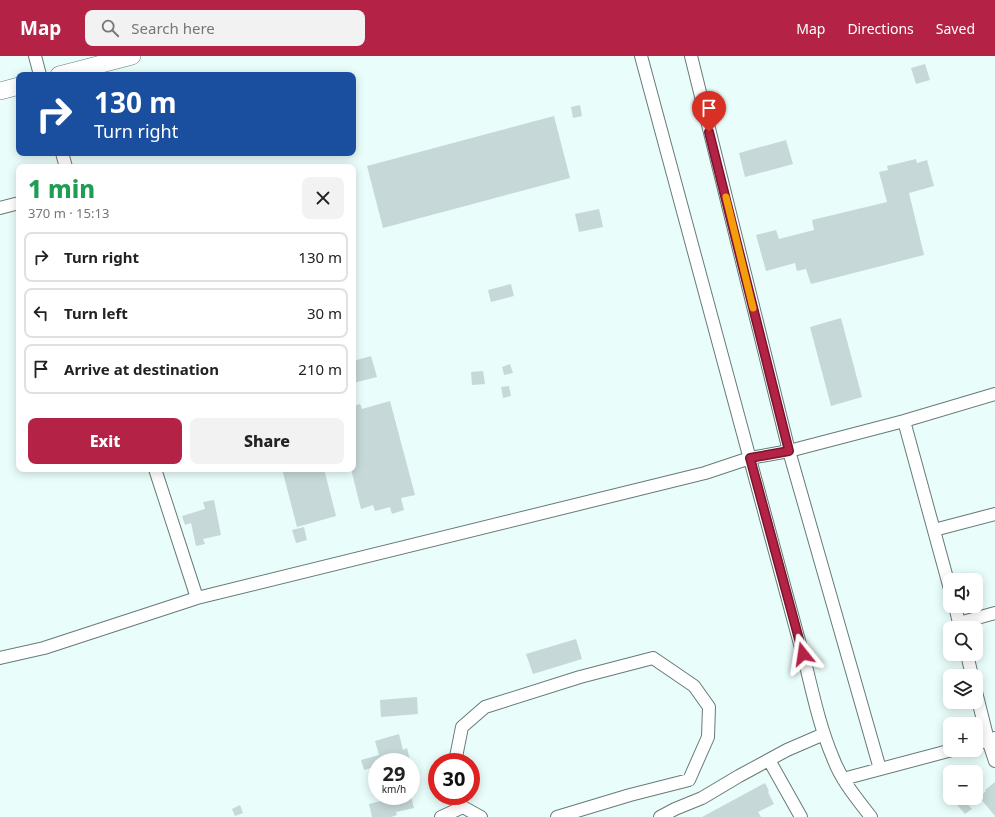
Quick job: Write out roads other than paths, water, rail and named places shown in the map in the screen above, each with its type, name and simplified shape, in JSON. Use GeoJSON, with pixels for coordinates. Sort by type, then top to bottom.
{"type":"FeatureCollection","features":[{"type":"Feature","properties":{"kind":"street"},"geometry":{"type":"LineString","coordinates":[[35,56],[39,72]]}},
{"type":"Feature","properties":{"kind":"street"},"geometry":{"type":"LineString","coordinates":[[71,72],[132,56]]}},
{"type":"Feature","properties":{"kind":"street"},"geometry":{"type":"LineString","coordinates":[[640,56],[750,458],[819,718],[833,759],[843,779],[871,817]]}},
{"type":"Feature","properties":{"kind":"street"},"geometry":{"type":"LineString","coordinates":[[690,56],[789,451],[880,769]]}},
{"type":"Feature","properties":{"kind":"street"},"geometry":{"type":"LineString","coordinates":[[0,91],[16,87]]}},
{"type":"Feature","properties":{"kind":"street"},"geometry":{"type":"LineString","coordinates":[[0,208],[16,204]]}},
{"type":"Feature","properties":{"kind":"street"},"geometry":{"type":"LineString","coordinates":[[0,658],[44,648],[197,598],[705,473],[750,458],[789,451],[995,394]]}},
{"type":"Feature","properties":{"kind":"street"},"geometry":{"type":"LineString","coordinates":[[904,420],[946,573]]}},
{"type":"Feature","properties":{"kind":"street"},"geometry":{"type":"LineString","coordinates":[[156,472],[197,598]]}},
{"type":"Feature","properties":{"kind":"street"},"geometry":{"type":"LineString","coordinates":[[934,530],[995,514]]}},
{"type":"Feature","properties":{"kind":"street"},"geometry":{"type":"LineString","coordinates":[[973,621],[995,613]]}},
{"type":"Feature","properties":{"kind":"street"},"geometry":{"type":"LineString","coordinates":[[457,753],[462,727],[485,707],[580,677],[653,658],[694,686],[709,707],[708,737],[689,780],[630,795],[557,817]]}},
{"type":"Feature","properties":{"kind":"street"},"geometry":{"type":"LineString","coordinates":[[979,709],[986,741],[995,761]]}},
{"type":"Feature","properties":{"kind":"street"},"geometry":{"type":"LineString","coordinates":[[660,817],[702,798],[787,750],[824,734]]}},
{"type":"Feature","properties":{"kind":"street"},"geometry":{"type":"LineString","coordinates":[[843,779],[943,752]]}},
{"type":"Feature","properties":{"kind":"street"},"geometry":{"type":"LineString","coordinates":[[769,760],[801,817]]}},
{"type":"Feature","properties":{"kind":"street"},"geometry":{"type":"LineString","coordinates":[[441,817],[458,805]]}},
{"type":"Feature","properties":{"kind":"street"},"geometry":{"type":"LineString","coordinates":[[466,805],[481,817]]}}]}
